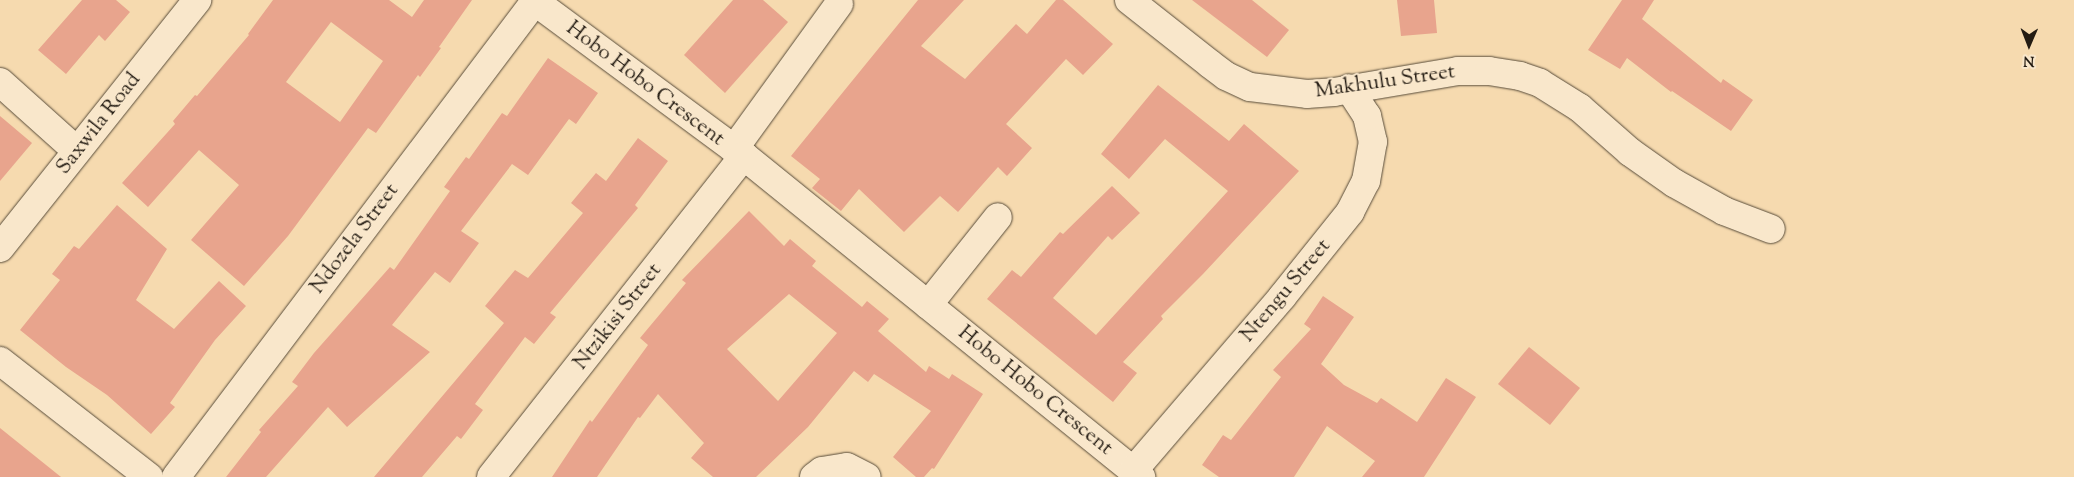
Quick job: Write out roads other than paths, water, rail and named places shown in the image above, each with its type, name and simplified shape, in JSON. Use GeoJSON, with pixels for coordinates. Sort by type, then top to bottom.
{"type":"FeatureCollection","features":[{"type":"Feature","properties":{"kind":"street","name":"Saxwila Road"},"geometry":{"type":"LineString","coordinates":[[0,248],[197,0]]}},
{"type":"Feature","properties":{"kind":"street","name":"Hobo Hobo Crescent"},"geometry":{"type":"LineString","coordinates":[[534,0],[739,153],[1137,474]]}},
{"type":"Feature","properties":{"kind":"street","name":"Ndozela Street"},"geometry":{"type":"LineString","coordinates":[[176,477],[534,0]]}},
{"type":"Feature","properties":{"kind":"street","name":"Makhulu Street"},"geometry":{"type":"LineString","coordinates":[[1129,0],[1226,76],[1250,87],[1307,94],[1334,92],[1458,71],[1489,70],[1520,76],[1540,83],[1580,108],[1630,152],[1674,183],[1724,211],[1771,229]]}},
{"type":"Feature","properties":{"kind":"street","name":"Hobo Hobo Crescent"},"geometry":{"type":"LineString","coordinates":[[739,153],[839,4]]}},
{"type":"Feature","properties":{"kind":"street"},"geometry":{"type":"LineString","coordinates":[[0,82],[77,151]]}},
{"type":"Feature","properties":{"kind":"street","name":"Ntengu Street"},"geometry":{"type":"LineString","coordinates":[[1137,474],[1350,212],[1366,181],[1373,142],[1367,116],[1349,88]]}},
{"type":"Feature","properties":{"kind":"street","name":"Ntzikisi Street"},"geometry":{"type":"LineString","coordinates":[[491,477],[739,153]]}},
{"type":"Feature","properties":{"kind":"street"},"geometry":{"type":"LineString","coordinates":[[928,305],[998,217]]}},
{"type":"Feature","properties":{"kind":"street"},"geometry":{"type":"LineString","coordinates":[[0,360],[149,477]]}},
{"type":"Feature","properties":{"kind":"street"},"geometry":{"type":"LineString","coordinates":[[814,477],[822,471],[847,467],[867,477]]}}]}
